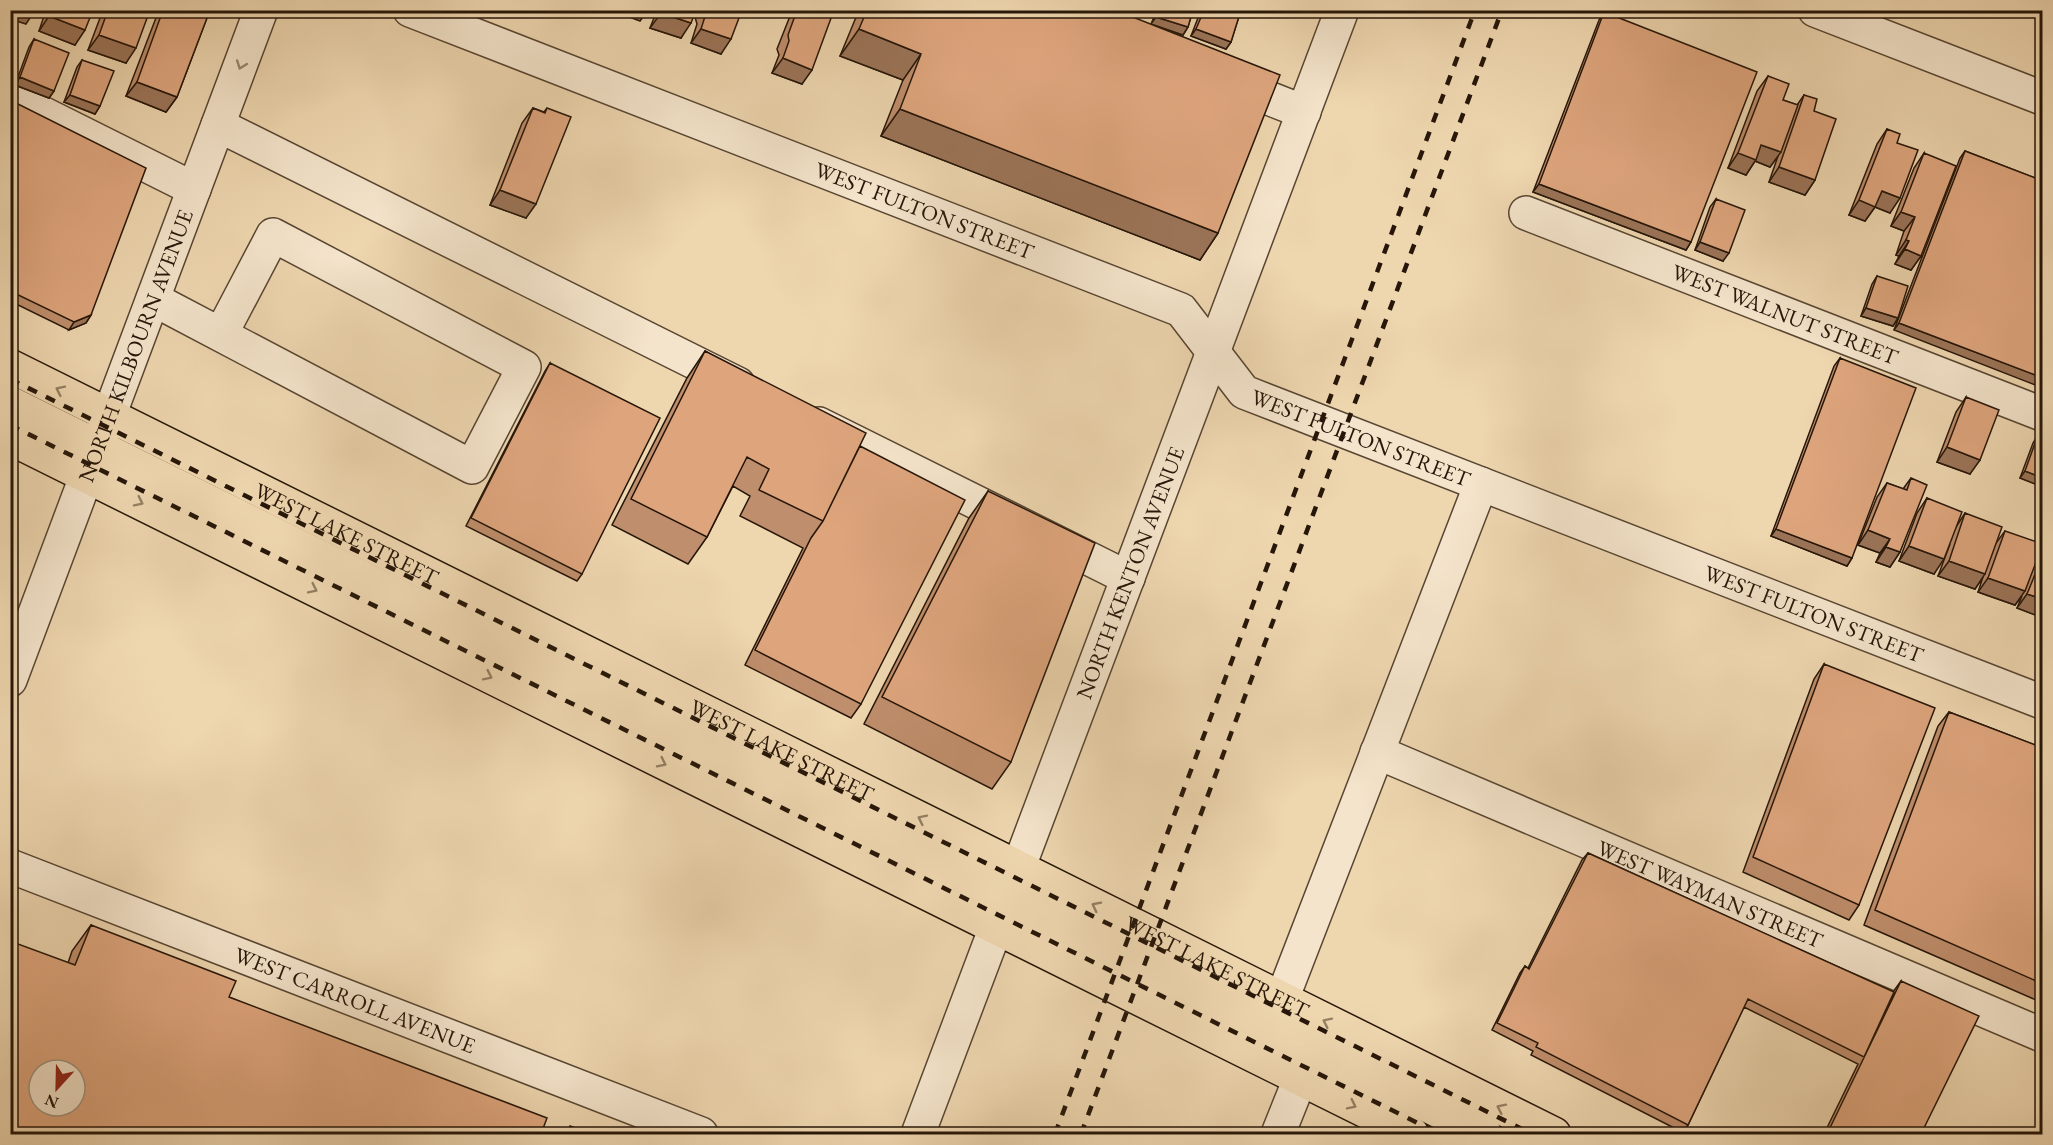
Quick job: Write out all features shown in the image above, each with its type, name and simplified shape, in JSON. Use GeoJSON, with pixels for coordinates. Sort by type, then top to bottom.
{"type":"FeatureCollection","features":[{"type":"Feature","properties":{"kind":"main road","name":"WEST LAKE STREET"},"geometry":{"type":"LineString","coordinates":[[10,366],[1554,1134]]}},
{"type":"Feature","properties":{"kind":"main road","name":"WEST LAKE STREET"},"geometry":{"type":"LineString","coordinates":[[10,403],[1485,1134]]}},
{"type":"Feature","properties":{"kind":"main road"},"geometry":{"type":"LineString","coordinates":[[10,438],[1412,1134]]}},
{"type":"Feature","properties":{"kind":"street","name":"NORTH KILBOURN AVENUE"},"geometry":{"type":"LineString","coordinates":[[10,680],[261,10]]}},
{"type":"Feature","properties":{"kind":"street","name":"WEST FULTON STREET"},"geometry":{"type":"LineString","coordinates":[[410,10],[1181,310],[1215,351],[1244,392],[2043,702]]}},
{"type":"Feature","properties":{"kind":"street","name":"NORTH KENTON AVENUE"},"geometry":{"type":"LineString","coordinates":[[918,1134],[1342,10]]}},
{"type":"Feature","properties":{"kind":"street"},"geometry":{"type":"LineString","coordinates":[[1815,10],[2043,98]]}},
{"type":"Feature","properties":{"kind":"street"},"geometry":{"type":"LineString","coordinates":[[1198,71],[1304,112]]}},
{"type":"Feature","properties":{"kind":"street"},"geometry":{"type":"LineString","coordinates":[[10,97],[194,189]]}},
{"type":"Feature","properties":{"kind":"street"},"geometry":{"type":"LineString","coordinates":[[218,125],[1128,578]]}},
{"type":"Feature","properties":{"kind":"street","name":"WEST WALNUT STREET"},"geometry":{"type":"LineString","coordinates":[[1526,213],[2043,414]]}},
{"type":"Feature","properties":{"kind":"street"},"geometry":{"type":"LineString","coordinates":[[153,299],[472,467],[524,367],[273,235],[221,334]]}},
{"type":"Feature","properties":{"kind":"street"},"geometry":{"type":"LineString","coordinates":[[1282,999],[1481,484]]}},
{"type":"Feature","properties":{"kind":"street","name":"WEST WAYMAN STREET"},"geometry":{"type":"LineString","coordinates":[[1377,752],[2043,1035]]}},
{"type":"Feature","properties":{"kind":"street","name":"WEST CARROLL AVENUE"},"geometry":{"type":"LineString","coordinates":[[10,866],[701,1134]]}},
{"type":"Feature","properties":{"kind":"street"},"geometry":{"type":"LineString","coordinates":[[1278,1134],[1300,1079]]}},
{"type":"Feature","properties":{"kind":"building"},"geometry":{"type":"Polygon","coordinates":[[[51,10],[93,10],[85,30],[49,16],[51,10]]]}},
{"type":"Feature","properties":{"kind":"building"},"geometry":{"type":"Polygon","coordinates":[[[108,10],[150,10],[136,48],[99,35],[108,10]]]}},
{"type":"Feature","properties":{"kind":"building"},"geometry":{"type":"Polygon","coordinates":[[[163,10],[210,10],[177,97],[137,82],[163,10]]]}},
{"type":"Feature","properties":{"kind":"building"},"geometry":{"type":"Polygon","coordinates":[[[662,10],[696,10],[691,23],[661,13],[662,10]]]}},
{"type":"Feature","properties":{"kind":"building"},"geometry":{"type":"Polygon","coordinates":[[[707,10],[742,10],[731,39],[701,29],[707,10]]]}},
{"type":"Feature","properties":{"kind":"building"},"geometry":{"type":"Polygon","coordinates":[[[797,10],[834,10],[812,70],[783,58],[797,10]]]}},
{"type":"Feature","properties":{"kind":"building"},"geometry":{"type":"Polygon","coordinates":[[[867,10],[1115,10],[1280,75],[1218,233],[900,109],[921,54],[859,29],[867,10]]]}},
{"type":"Feature","properties":{"kind":"building"},"geometry":{"type":"Polygon","coordinates":[[[1159,10],[1193,10],[1188,27],[1156,17],[1159,10]]]}},
{"type":"Feature","properties":{"kind":"building"},"geometry":{"type":"Polygon","coordinates":[[[1204,10],[1241,10],[1231,42],[1196,29],[1204,10]]]}},
{"type":"Feature","properties":{"kind":"building"},"geometry":{"type":"Polygon","coordinates":[[[1604,12],[1757,72],[1691,242],[1539,184],[1604,12]]]}},
{"type":"Feature","properties":{"kind":"building"},"geometry":{"type":"Polygon","coordinates":[[[34,39],[69,53],[54,91],[20,77],[34,39]]]}},
{"type":"Feature","properties":{"kind":"building"},"geometry":{"type":"Polygon","coordinates":[[[82,60],[114,71],[100,106],[70,95],[82,60]]]}},
{"type":"Feature","properties":{"kind":"building"},"geometry":{"type":"Polygon","coordinates":[[[1768,76],[1789,84],[1783,100],[1798,105],[1781,152],[1761,145],[1756,160],[1738,153],[1768,76]]]}},
{"type":"Feature","properties":{"kind":"building"},"geometry":{"type":"Polygon","coordinates":[[[1804,95],[1817,99],[1814,111],[1836,119],[1815,180],[1779,167],[1804,95]]]}},
{"type":"Feature","properties":{"kind":"building"},"geometry":{"type":"Polygon","coordinates":[[[10,100],[146,168],[91,315],[74,322],[10,291],[10,100]]]}},
{"type":"Feature","properties":{"kind":"building"},"geometry":{"type":"Polygon","coordinates":[[[533,108],[545,113],[547,108],[571,117],[536,204],[500,190],[533,108]]]}},
{"type":"Feature","properties":{"kind":"building"},"geometry":{"type":"Polygon","coordinates":[[[1887,129],[1900,134],[1897,143],[1918,150],[1900,198],[1882,191],[1875,207],[1859,200],[1887,129]]]}},
{"type":"Feature","properties":{"kind":"building"},"geometry":{"type":"Polygon","coordinates":[[[1965,151],[2043,181],[2043,378],[1899,323],[1965,151]]]}},
{"type":"Feature","properties":{"kind":"building"},"geometry":{"type":"Polygon","coordinates":[[[1924,153],[1956,166],[1921,256],[1905,249],[1915,217],[1901,212],[1924,153]]]}},
{"type":"Feature","properties":{"kind":"building"},"geometry":{"type":"Polygon","coordinates":[[[1716,199],[1745,210],[1729,253],[1700,242],[1716,199]]]}},
{"type":"Feature","properties":{"kind":"building"},"geometry":{"type":"Polygon","coordinates":[[[1877,276],[1908,286],[1898,318],[1866,308],[1877,276]]]}},
{"type":"Feature","properties":{"kind":"building"},"geometry":{"type":"Polygon","coordinates":[[[705,351],[866,433],[823,521],[759,490],[769,469],[747,457],[707,537],[631,499],[705,351]]]}},
{"type":"Feature","properties":{"kind":"building"},"geometry":{"type":"Polygon","coordinates":[[[1840,358],[1916,388],[1852,558],[1776,529],[1840,358]]]}},
{"type":"Feature","properties":{"kind":"building"},"geometry":{"type":"Polygon","coordinates":[[[550,363],[660,418],[582,574],[471,518],[550,363]]]}},
{"type":"Feature","properties":{"kind":"building"},"geometry":{"type":"Polygon","coordinates":[[[1966,397],[1999,410],[1980,460],[1947,447],[1966,397]]]}},
{"type":"Feature","properties":{"kind":"building"},"geometry":{"type":"Polygon","coordinates":[[[2038,435],[2043,437],[2043,478],[2025,471],[2038,435]]]}},
{"type":"Feature","properties":{"kind":"building"},"geometry":{"type":"Polygon","coordinates":[[[860,446],[965,500],[861,704],[755,650],[860,446]]]}},
{"type":"Feature","properties":{"kind":"building"},"geometry":{"type":"Polygon","coordinates":[[[1911,478],[1927,485],[1900,552],[1886,547],[1890,539],[1868,530],[1887,483],[1907,490],[1911,478]]]}},
{"type":"Feature","properties":{"kind":"building"},"geometry":{"type":"Polygon","coordinates":[[[988,491],[1095,543],[1011,762],[882,697],[988,491]]]}},
{"type":"Feature","properties":{"kind":"building"},"geometry":{"type":"Polygon","coordinates":[[[1927,498],[1962,512],[1944,559],[1909,546],[1927,498]]]}},
{"type":"Feature","properties":{"kind":"building"},"geometry":{"type":"Polygon","coordinates":[[[1965,513],[2002,527],[1985,574],[1949,561],[1965,513]]]}},
{"type":"Feature","properties":{"kind":"building"},"geometry":{"type":"Polygon","coordinates":[[[2005,531],[2043,544],[2025,591],[1988,578],[2005,531]]]}},
{"type":"Feature","properties":{"kind":"building"},"geometry":{"type":"Polygon","coordinates":[[[2043,555],[2043,599],[2027,594],[2043,555]]]}},
{"type":"Feature","properties":{"kind":"building"},"geometry":{"type":"Polygon","coordinates":[[[1824,664],[1935,708],[1859,905],[1753,857],[1824,664]]]}},
{"type":"Feature","properties":{"kind":"building"},"geometry":{"type":"Polygon","coordinates":[[[1949,712],[2043,748],[2043,984],[1875,910],[1949,712]]]}},
{"type":"Feature","properties":{"kind":"building"},"geometry":{"type":"Polygon","coordinates":[[[1588,853],[1894,992],[1864,1057],[1748,999],[1688,1125],[1536,1047],[1538,1043],[1497,1023],[1525,966],[1529,969],[1588,853]]]}},
{"type":"Feature","properties":{"kind":"building"},"geometry":{"type":"Polygon","coordinates":[[[91,925],[236,981],[229,997],[547,1118],[541,1134],[10,1134],[10,941],[75,965],[91,925]]]}},
{"type":"Feature","properties":{"kind":"building"},"geometry":{"type":"Polygon","coordinates":[[[1901,981],[1979,1016],[1921,1134],[1827,1134],[1901,981]]]}},
{"type":"Feature","properties":{"kind":"building"},"geometry":{"type":"Polygon","coordinates":[[[570,1126],[592,1134],[567,1134],[570,1126]]]}},
{"type":"Feature","properties":{"kind":"railway"},"geometry":{"type":"LineString","coordinates":[[1055,1134],[1475,10]]}},
{"type":"Feature","properties":{"kind":"railway"},"geometry":{"type":"LineString","coordinates":[[1081,1134],[1502,10]]}},
{"type":"Feature","properties":{"kind":"railway"},"geometry":{"type":"LineString","coordinates":[[10,379],[1532,1134]]}},
{"type":"Feature","properties":{"kind":"railway"},"geometry":{"type":"LineString","coordinates":[[10,425],[1440,1134]]}}]}
